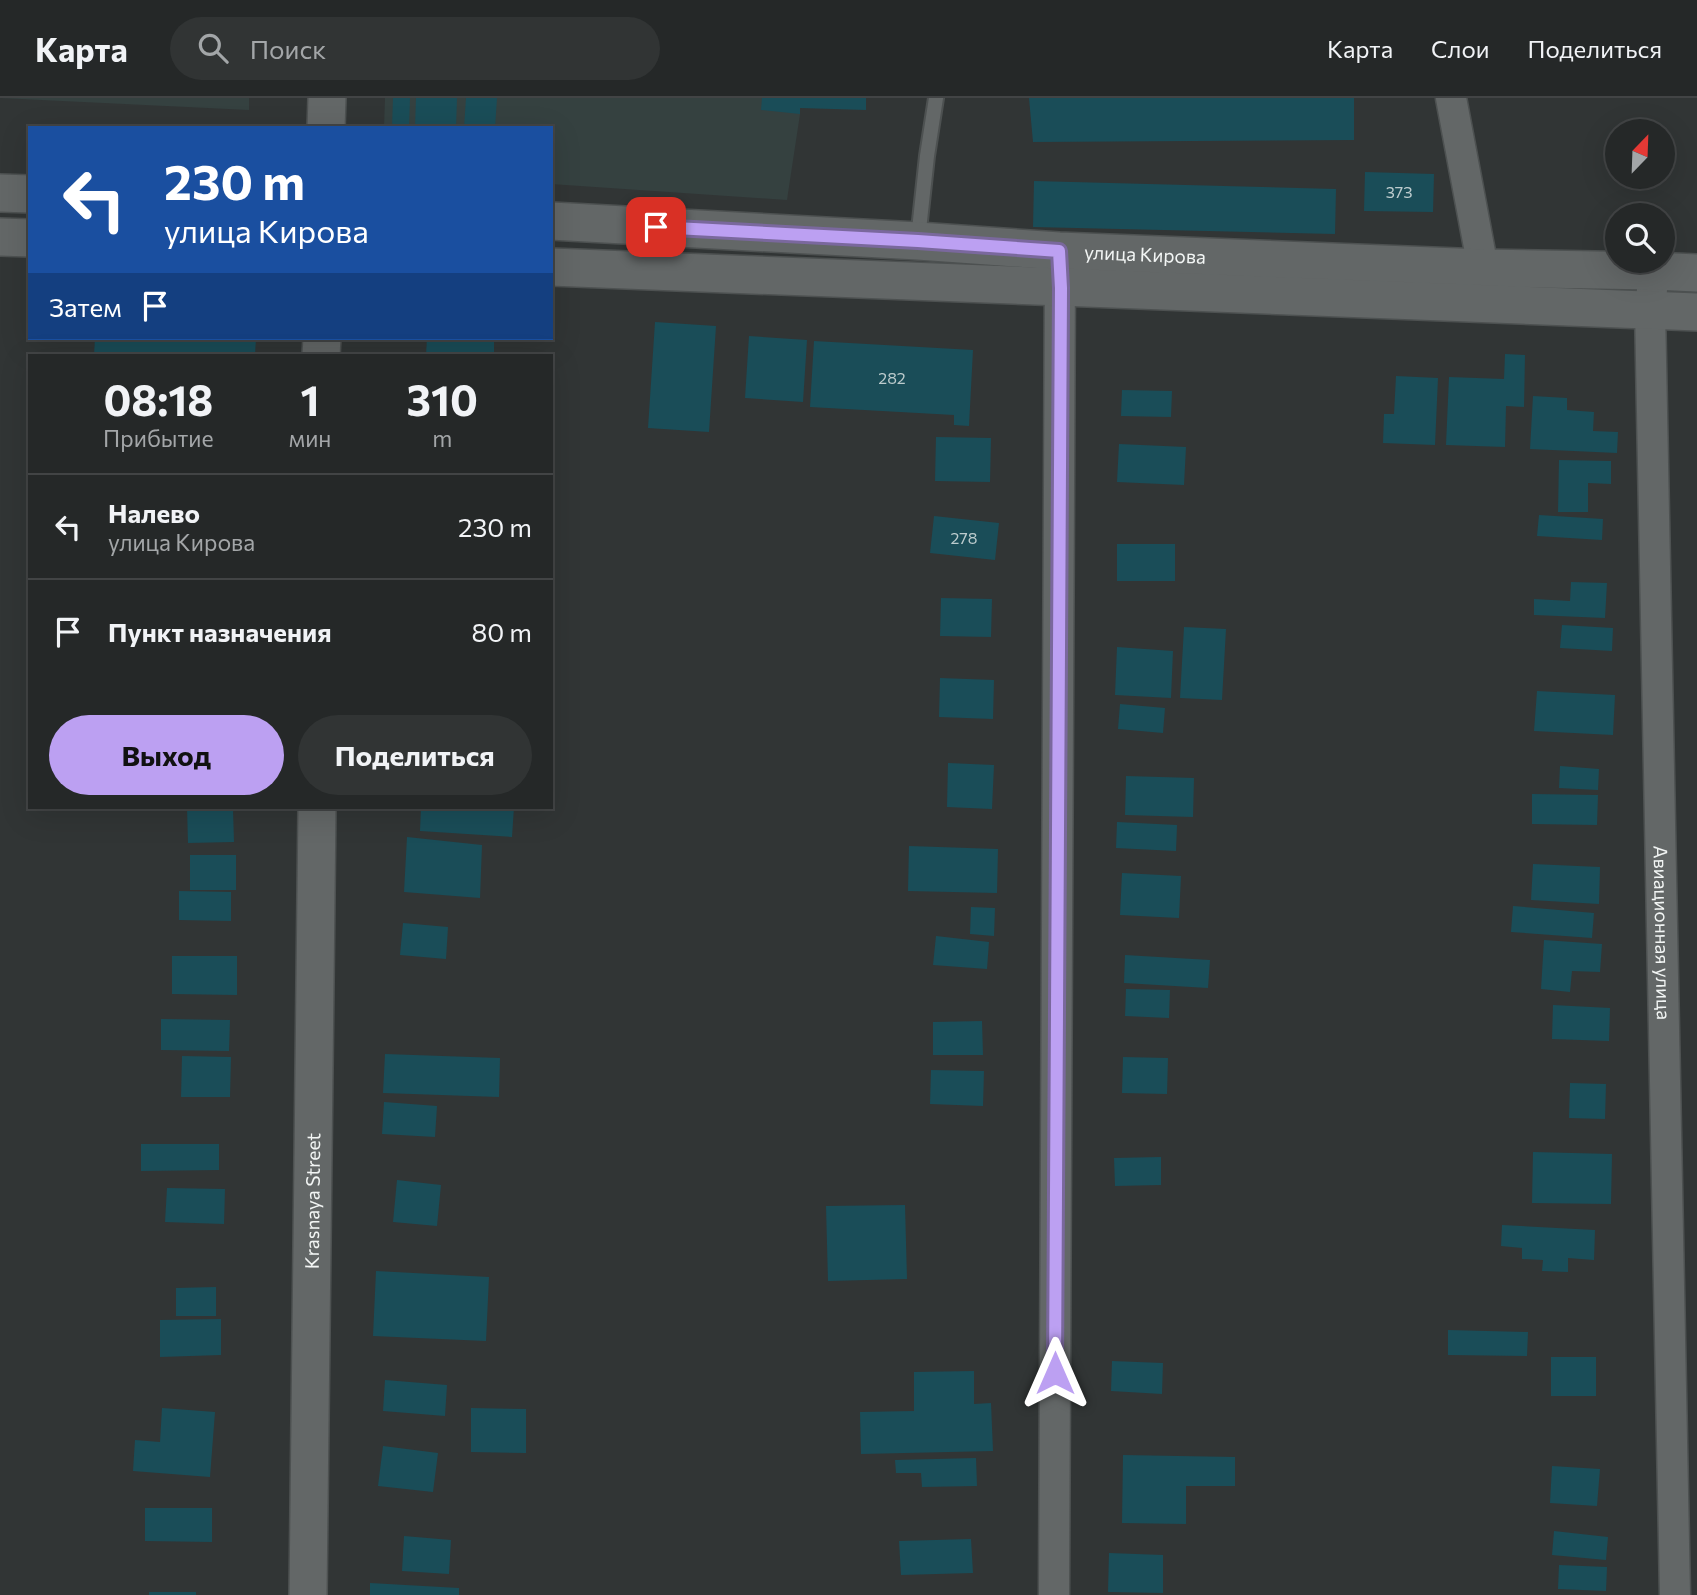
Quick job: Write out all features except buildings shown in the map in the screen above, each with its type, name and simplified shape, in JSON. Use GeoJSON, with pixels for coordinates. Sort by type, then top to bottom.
{"type":"FeatureCollection","features":[{"type":"Feature","properties":{"kind":"street"},"geometry":{"type":"LineString","coordinates":[[326,126],[327,98]]}},
{"type":"Feature","properties":{"kind":"street"},"geometry":{"type":"LineString","coordinates":[[1451,98],[1483,268]]}},
{"type":"Feature","properties":{"kind":"street"},"geometry":{"type":"LineString","coordinates":[[0,192],[28,194]]}},
{"type":"Feature","properties":{"kind":"street","name":"улица Кирова"},"geometry":{"type":"LineString","coordinates":[[553,221],[1059,251],[1483,268],[1605,270]]}},
{"type":"Feature","properties":{"kind":"street"},"geometry":{"type":"LineString","coordinates":[[0,237],[28,238]]}},
{"type":"Feature","properties":{"kind":"street"},"geometry":{"type":"LineString","coordinates":[[1054,1595],[1061,288],[1059,251]]}},
{"type":"Feature","properties":{"kind":"street","name":"улица Кирова"},"geometry":{"type":"LineString","coordinates":[[553,267],[1697,312]]}},
{"type":"Feature","properties":{"kind":"street","name":"улица Кирова"},"geometry":{"type":"LineString","coordinates":[[1675,272],[1697,273]]}},
{"type":"Feature","properties":{"kind":"street","name":"Авиационная улица"},"geometry":{"type":"LineString","coordinates":[[1654,273],[1650,309],[1675,1595]]}},
{"type":"Feature","properties":{"kind":"street","name":"Krasnaya Street"},"geometry":{"type":"LineString","coordinates":[[308,1595],[317,809]]}},
{"type":"Feature","properties":{"kind":"lane"},"geometry":{"type":"LineString","coordinates":[[918,241],[936,98]]}},
{"type":"Feature","properties":{"kind":"shaded area"},"geometry":{"type":"Polygon","coordinates":[[[0,98],[249,98],[249,110],[0,98]]]}},
{"type":"Feature","properties":{"kind":"shaded area"},"geometry":{"type":"Polygon","coordinates":[[[385,98],[800,98],[787,200],[553,184],[553,126],[384,126],[385,98]]]}},
{"type":"Feature","properties":{"kind":"route"},"geometry":{"type":"LineString","coordinates":[[656,227],[1059,251],[1061,288],[1055,1373]]}}]}
